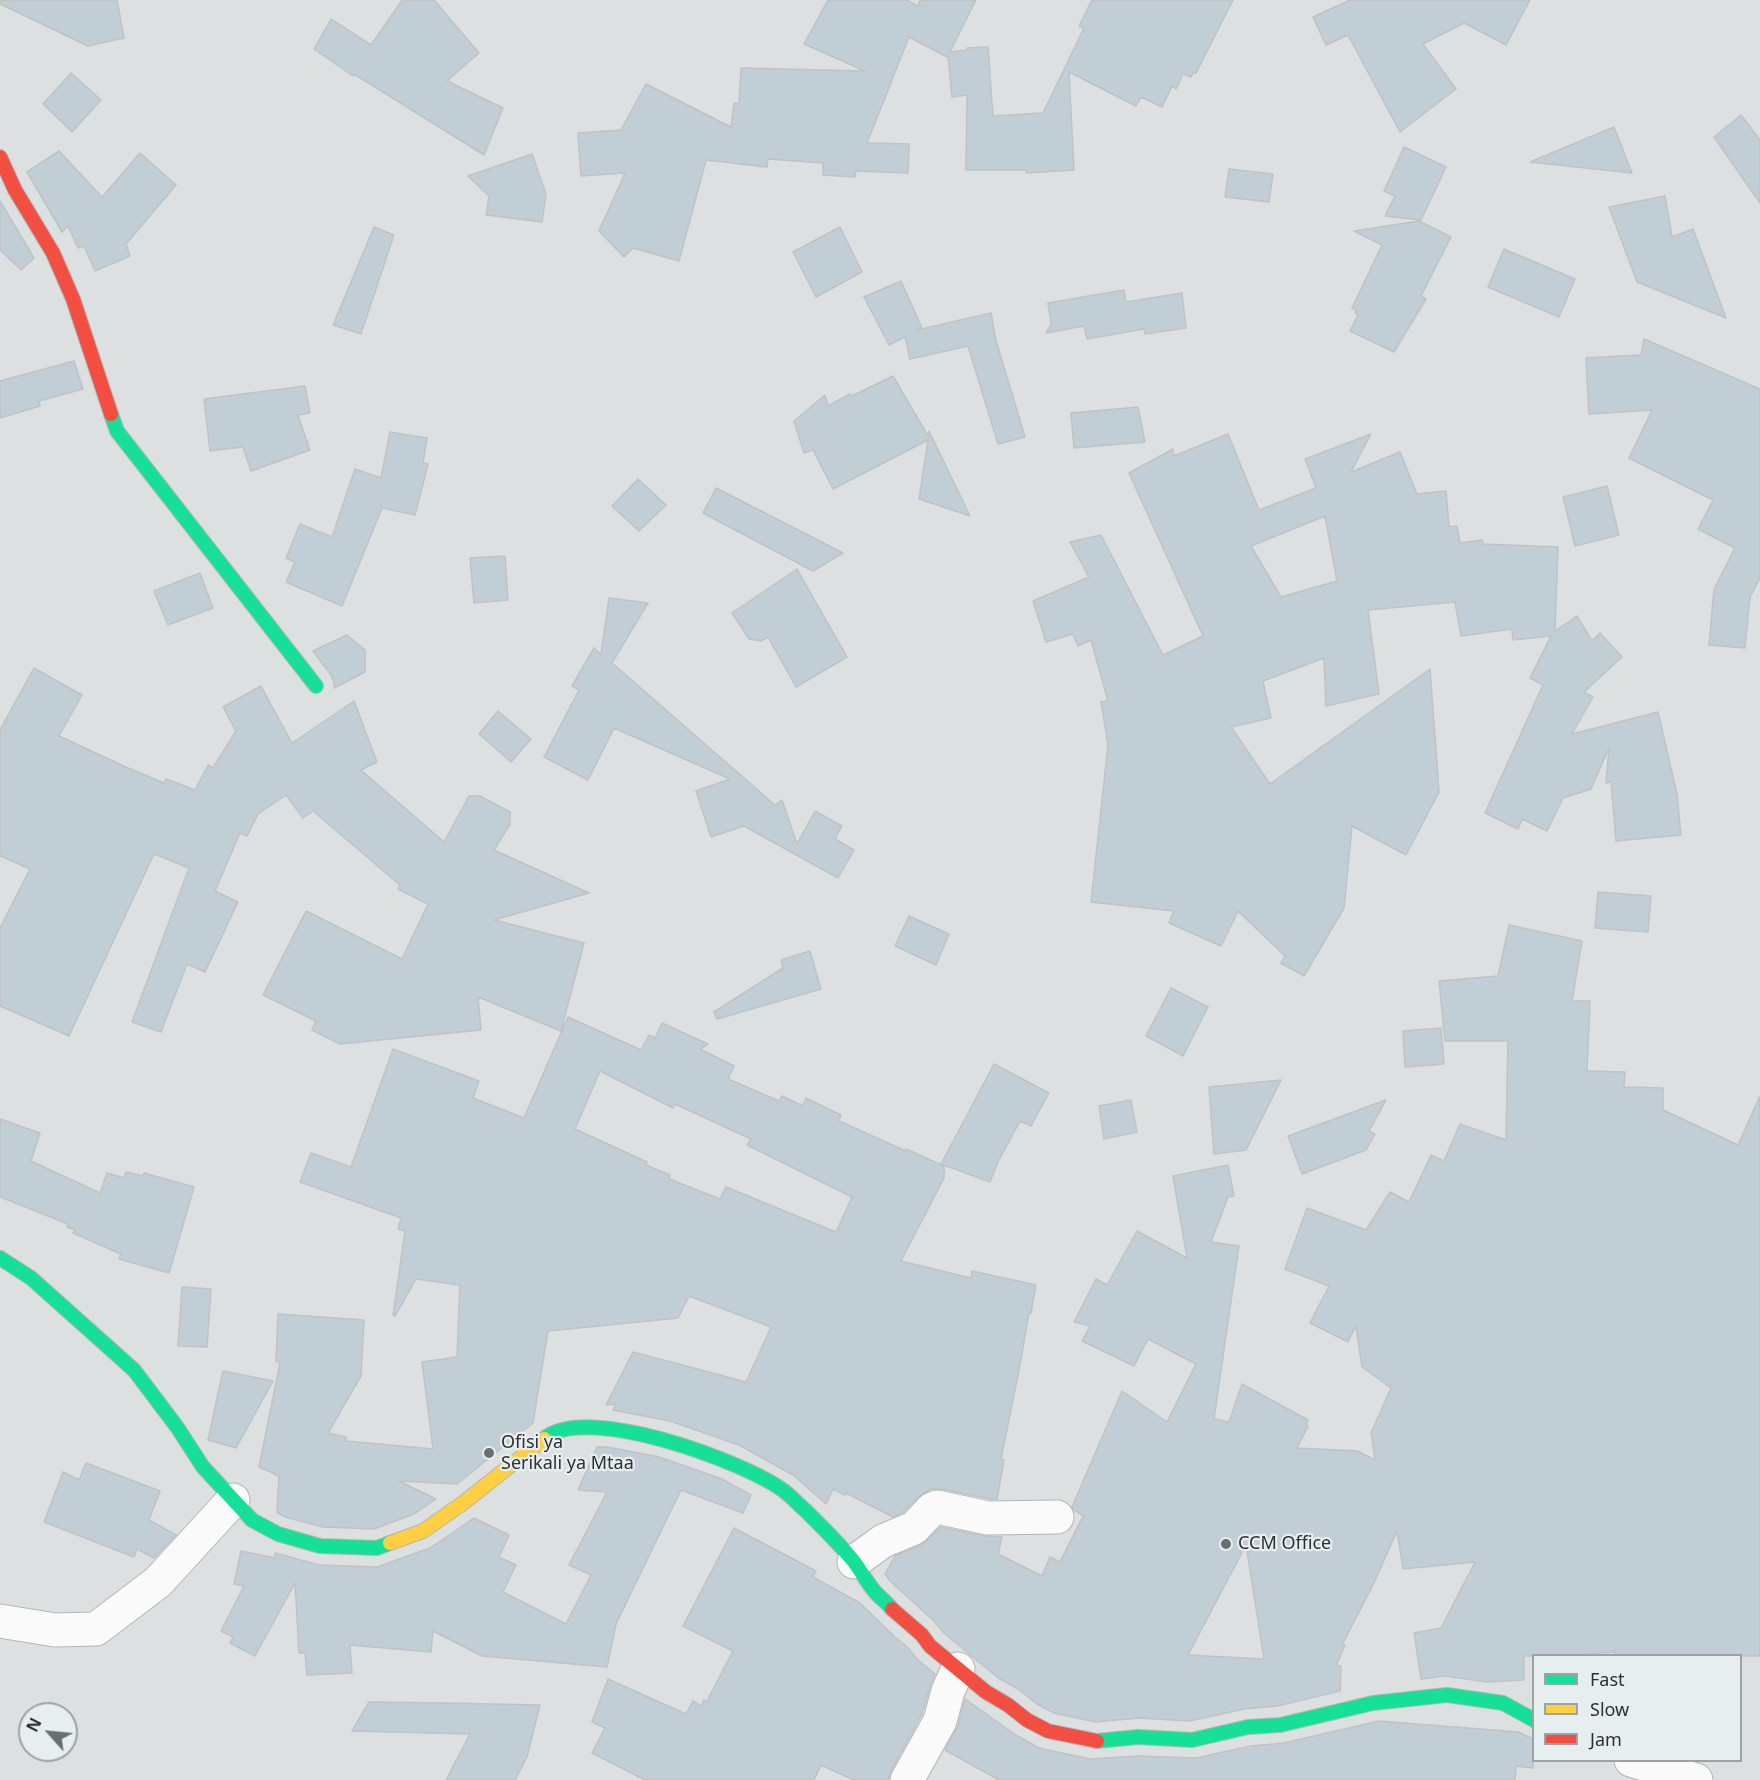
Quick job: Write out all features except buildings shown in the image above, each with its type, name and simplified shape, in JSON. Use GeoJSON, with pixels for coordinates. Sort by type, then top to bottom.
{"type":"FeatureCollection","features":[{"type":"Feature","properties":{"kind":"street"},"geometry":{"type":"LineString","coordinates":[[0,157],[15,190],[53,253],[73,299],[117,431],[316,686]]}},
{"type":"Feature","properties":{"kind":"street"},"geometry":{"type":"LineString","coordinates":[[0,1258],[31,1278],[134,1370],[177,1427],[203,1467],[252,1520],[278,1534],[320,1546],[377,1548],[423,1531],[472,1496],[549,1434],[574,1428],[609,1428],[664,1439],[730,1462],[784,1491],[825,1529],[854,1562],[876,1593],[922,1635],[930,1646],[958,1670],[1027,1720],[1048,1731],[1094,1741],[1138,1737],[1192,1740],[1248,1727],[1273,1726],[1373,1703],[1447,1695],[1503,1703],[1532,1719]]}},
{"type":"Feature","properties":{"kind":"street"},"geometry":{"type":"LineString","coordinates":[[0,1621],[55,1630],[96,1629],[158,1582],[233,1500]]}},
{"type":"Feature","properties":{"kind":"street"},"geometry":{"type":"LineString","coordinates":[[854,1562],[883,1541],[914,1528],[932,1509],[988,1518],[1057,1517]]}},
{"type":"Feature","properties":{"kind":"street"},"geometry":{"type":"LineString","coordinates":[[907,1780],[940,1721],[948,1691],[958,1670]]}},
{"type":"Feature","properties":{"kind":"street"},"geometry":{"type":"LineString","coordinates":[[1634,1762],[1696,1780]]}},
{"type":"Feature","properties":{"kind":"traffic: fast"},"geometry":{"type":"LineString","coordinates":[[111,414],[117,431],[316,686]]}},
{"type":"Feature","properties":{"kind":"traffic: fast"},"geometry":{"type":"LineString","coordinates":[[0,1258],[31,1278],[134,1370],[177,1427],[203,1467],[252,1520],[278,1534],[320,1546],[377,1548],[390,1543]]}},
{"type":"Feature","properties":{"kind":"traffic: fast"},"geometry":{"type":"LineString","coordinates":[[544,1439],[564,1429],[593,1427],[665,1440],[736,1465],[787,1493],[843,1549],[873,1590],[892,1609]]}},
{"type":"Feature","properties":{"kind":"traffic: fast"},"geometry":{"type":"LineString","coordinates":[[1097,1741],[1138,1737],[1192,1740],[1248,1727],[1280,1725],[1373,1703],[1447,1695],[1503,1703],[1532,1719]]}},
{"type":"Feature","properties":{"kind":"traffic: slow"},"geometry":{"type":"LineString","coordinates":[[390,1543],[423,1531],[463,1503],[544,1439]]}},
{"type":"Feature","properties":{"kind":"traffic: jam"},"geometry":{"type":"LineString","coordinates":[[0,157],[15,190],[53,253],[73,299],[111,414]]}},
{"type":"Feature","properties":{"kind":"traffic: jam"},"geometry":{"type":"LineString","coordinates":[[892,1609],[922,1635],[930,1646],[986,1692],[1027,1720],[1048,1731],[1097,1741]]}},
{"type":"Feature","properties":{"kind":"place","name":"Ofisi ya Serikali ya Mtaa"},"geometry":{"type":"Point","coordinates":[489,1453]}},
{"type":"Feature","properties":{"kind":"place","name":"CCM Office"},"geometry":{"type":"Point","coordinates":[1226,1544]}}]}
